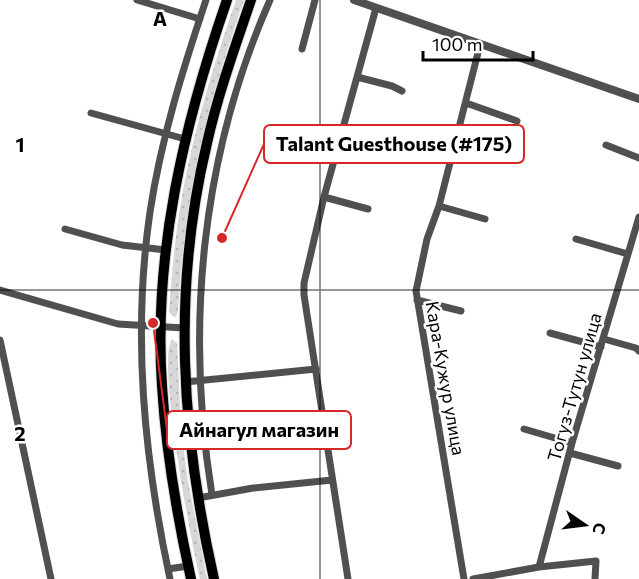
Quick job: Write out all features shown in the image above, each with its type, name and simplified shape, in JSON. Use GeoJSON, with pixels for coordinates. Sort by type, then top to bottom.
{"type":"FeatureCollection","features":[{"type":"Feature","properties":{"kind":"main road"},"geometry":{"type":"LineString","coordinates":[[191,579],[166,439],[162,384],[162,327],[166,250],[185,139],[205,66],[228,0]]}},
{"type":"Feature","properties":{"kind":"main road"},"geometry":{"type":"LineString","coordinates":[[214,579],[198,498],[190,441],[185,382],[184,302],[191,226],[206,144],[226,73],[251,0]]}},
{"type":"Feature","properties":{"kind":"street"},"geometry":{"type":"LineString","coordinates":[[137,0],[200,19]]}},
{"type":"Feature","properties":{"kind":"street"},"geometry":{"type":"LineString","coordinates":[[170,579],[153,493],[146,435],[142,388],[141,325],[150,213],[165,135],[206,0]]}},
{"type":"Feature","properties":{"kind":"street"},"geometry":{"type":"LineString","coordinates":[[212,495],[204,441],[200,381],[200,292],[205,237],[224,135],[254,38],[270,0]]}},
{"type":"Feature","properties":{"kind":"street"},"geometry":{"type":"LineString","coordinates":[[302,49],[315,0]]}},
{"type":"Feature","properties":{"kind":"street"},"geometry":{"type":"LineString","coordinates":[[354,0],[639,99]]}},
{"type":"Feature","properties":{"kind":"street"},"geometry":{"type":"LineString","coordinates":[[348,579],[304,283],[324,197],[376,8]]}},
{"type":"Feature","properties":{"kind":"street","name":"Кара-Кужур улица"},"geometry":{"type":"LineString","coordinates":[[464,579],[416,284],[480,45]]}},
{"type":"Feature","properties":{"kind":"street"},"geometry":{"type":"LineString","coordinates":[[357,77],[392,86],[402,91]]}},
{"type":"Feature","properties":{"kind":"street"},"geometry":{"type":"LineString","coordinates":[[466,103],[518,122]]}},
{"type":"Feature","properties":{"kind":"street"},"geometry":{"type":"LineString","coordinates":[[91,113],[185,139]]}},
{"type":"Feature","properties":{"kind":"street"},"geometry":{"type":"LineString","coordinates":[[606,145],[639,158]]}},
{"type":"Feature","properties":{"kind":"street"},"geometry":{"type":"LineString","coordinates":[[324,197],[368,209]]}},
{"type":"Feature","properties":{"kind":"street"},"geometry":{"type":"LineString","coordinates":[[438,206],[485,219]]}},
{"type":"Feature","properties":{"kind":"street","name":"Тогуз-Тутун улица"},"geometry":{"type":"LineString","coordinates":[[539,567],[572,443],[639,220]]}},
{"type":"Feature","properties":{"kind":"street"},"geometry":{"type":"LineString","coordinates":[[65,229],[122,245],[166,250]]}},
{"type":"Feature","properties":{"kind":"street"},"geometry":{"type":"LineString","coordinates":[[576,239],[628,254]]}},
{"type":"Feature","properties":{"kind":"street"},"geometry":{"type":"LineString","coordinates":[[0,290],[118,324],[184,328]]}},
{"type":"Feature","properties":{"kind":"street"},"geometry":{"type":"LineString","coordinates":[[417,300],[461,311]]}},
{"type":"Feature","properties":{"kind":"street"},"geometry":{"type":"LineString","coordinates":[[550,333],[601,347]]}},
{"type":"Feature","properties":{"kind":"street"},"geometry":{"type":"LineString","coordinates":[[604,339],[636,348],[639,351]]}},
{"type":"Feature","properties":{"kind":"street"},"geometry":{"type":"LineString","coordinates":[[0,340],[51,579]]}},
{"type":"Feature","properties":{"kind":"street"},"geometry":{"type":"LineString","coordinates":[[185,382],[316,369]]}},
{"type":"Feature","properties":{"kind":"street"},"geometry":{"type":"LineString","coordinates":[[524,429],[572,443]]}},
{"type":"Feature","properties":{"kind":"street"},"geometry":{"type":"LineString","coordinates":[[570,453],[618,466]]}},
{"type":"Feature","properties":{"kind":"street"},"geometry":{"type":"LineString","coordinates":[[198,498],[253,488],[333,480]]}},
{"type":"Feature","properties":{"kind":"street"},"geometry":{"type":"LineString","coordinates":[[473,579],[539,567],[596,561],[596,579]]}},
{"type":"Feature","properties":{"kind":"street"},"geometry":{"type":"LineString","coordinates":[[168,569],[188,566]]}},
{"type":"Feature","properties":{"kind":"shaded area"},"geometry":{"type":"Polygon","coordinates":[[[236,0],[244,0],[219,77],[199,153],[186,230],[178,311],[174,317],[169,312],[170,296],[184,185],[207,91],[236,0]]]}},
{"type":"Feature","properties":{"kind":"shaded area"},"geometry":{"type":"Polygon","coordinates":[[[172,339],[177,343],[181,428],[187,476],[207,579],[200,579],[177,454],[168,380],[168,354],[172,339]]]}},
{"type":"Feature","properties":{"kind":"place","name":"Talant Guesthouse (#175)"},"geometry":{"type":"Point","coordinates":[222,238]}},
{"type":"Feature","properties":{"kind":"place","name":"Айнагул магазин"},"geometry":{"type":"Point","coordinates":[153,323]}}]}
